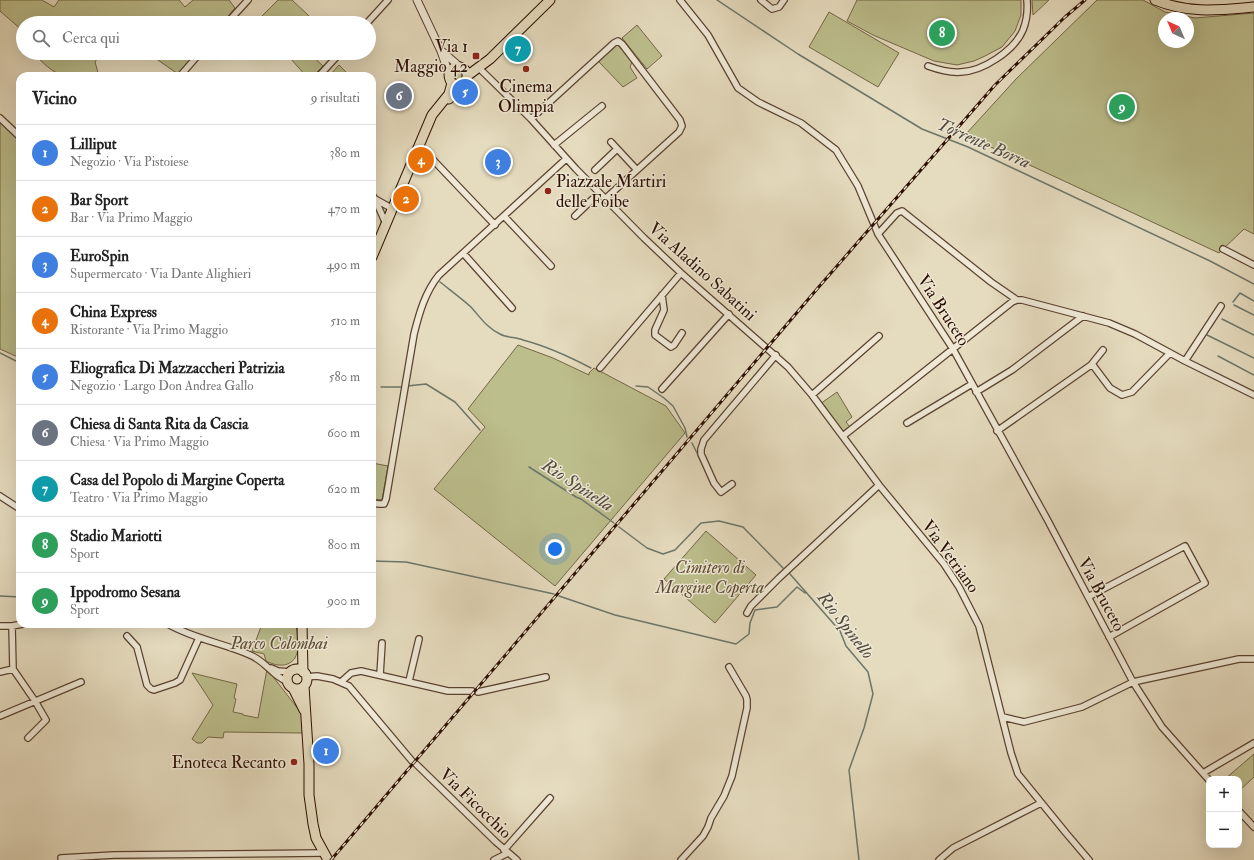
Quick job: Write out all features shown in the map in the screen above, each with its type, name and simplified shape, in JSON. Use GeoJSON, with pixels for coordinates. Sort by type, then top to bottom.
{"type":"FeatureCollection","features":[{"type":"Feature","properties":{"kind":"main road"},"geometry":{"type":"LineString","coordinates":[[429,122],[435,118],[463,74],[480,61],[511,32],[542,0]]}},
{"type":"Feature","properties":{"kind":"main road"},"geometry":{"type":"LineString","coordinates":[[452,83],[459,85],[463,74],[479,68],[520,31],[550,0]]}},
{"type":"Feature","properties":{"kind":"main road"},"geometry":{"type":"LineString","coordinates":[[1155,0],[1168,5],[1198,11],[1254,7]]}},
{"type":"Feature","properties":{"kind":"main road"},"geometry":{"type":"LineString","coordinates":[[376,248],[429,122],[434,112],[449,94],[452,83],[449,74],[453,68],[463,74]]}},
{"type":"Feature","properties":{"kind":"main road"},"geometry":{"type":"LineString","coordinates":[[290,685],[300,688],[299,663],[302,654],[302,628]]}},
{"type":"Feature","properties":{"kind":"main road"},"geometry":{"type":"LineString","coordinates":[[299,675],[287,677],[307,716]]}},
{"type":"Feature","properties":{"kind":"main road"},"geometry":{"type":"LineString","coordinates":[[299,675],[307,716],[312,824],[316,838],[326,856]]}},
{"type":"Feature","properties":{"kind":"street"},"geometry":{"type":"LineString","coordinates":[[233,16],[248,0]]}},
{"type":"Feature","properties":{"kind":"street"},"geometry":{"type":"LineString","coordinates":[[373,16],[388,0]]}},
{"type":"Feature","properties":{"kind":"street"},"geometry":{"type":"LineString","coordinates":[[417,0],[441,51],[449,74]]}},
{"type":"Feature","properties":{"kind":"street","name":"Via Bruceto"},"geometry":{"type":"LineString","coordinates":[[680,0],[708,34],[738,88],[758,102],[801,123],[836,150],[858,186],[878,234],[953,349],[1133,682],[1162,727],[1206,776]]}},
{"type":"Feature","properties":{"kind":"street"},"geometry":{"type":"LineString","coordinates":[[761,0],[772,9],[776,8],[784,0]]}},
{"type":"Feature","properties":{"kind":"street"},"geometry":{"type":"LineString","coordinates":[[928,66],[949,72],[962,72],[976,70],[993,61],[1014,44],[1022,32],[1027,17],[1027,0]]}},
{"type":"Feature","properties":{"kind":"street"},"geometry":{"type":"LineString","coordinates":[[531,118],[614,43],[619,42],[682,124],[682,128],[605,199]]}},
{"type":"Feature","properties":{"kind":"street"},"geometry":{"type":"LineString","coordinates":[[441,51],[463,74]]}},
{"type":"Feature","properties":{"kind":"street"},"geometry":{"type":"LineString","coordinates":[[183,72],[194,60]]}},
{"type":"Feature","properties":{"kind":"street"},"geometry":{"type":"LineString","coordinates":[[323,72],[334,60]]}},
{"type":"Feature","properties":{"kind":"street","name":"Via Aladino Sabatini"},"geometry":{"type":"LineString","coordinates":[[479,68],[531,118],[566,159],[599,193],[681,273],[776,356]]}},
{"type":"Feature","properties":{"kind":"street"},"geometry":{"type":"LineString","coordinates":[[554,145],[602,106]]}},
{"type":"Feature","properties":{"kind":"street"},"geometry":{"type":"LineString","coordinates":[[0,118],[16,133]]}},
{"type":"Feature","properties":{"kind":"street"},"geometry":{"type":"LineString","coordinates":[[611,142],[637,170]]}},
{"type":"Feature","properties":{"kind":"street"},"geometry":{"type":"LineString","coordinates":[[419,145],[495,225]]}},
{"type":"Feature","properties":{"kind":"street"},"geometry":{"type":"LineString","coordinates":[[595,170],[618,149]]}},
{"type":"Feature","properties":{"kind":"street"},"geometry":{"type":"LineString","coordinates":[[376,503],[382,504],[385,502],[414,334],[424,303],[436,279],[566,159]]}},
{"type":"Feature","properties":{"kind":"street"},"geometry":{"type":"LineString","coordinates":[[575,216],[599,193]]}},
{"type":"Feature","properties":{"kind":"street"},"geometry":{"type":"LineString","coordinates":[[376,198],[393,209]]}},
{"type":"Feature","properties":{"kind":"street"},"geometry":{"type":"LineString","coordinates":[[376,202],[386,225]]}},
{"type":"Feature","properties":{"kind":"street"},"geometry":{"type":"LineString","coordinates":[[878,234],[897,213],[902,211],[1017,300]]}},
{"type":"Feature","properties":{"kind":"street"},"geometry":{"type":"LineString","coordinates":[[504,216],[551,266]]}},
{"type":"Feature","properties":{"kind":"street"},"geometry":{"type":"LineString","coordinates":[[1223,249],[1254,264]]}},
{"type":"Feature","properties":{"kind":"street"},"geometry":{"type":"LineString","coordinates":[[463,254],[512,308]]}},
{"type":"Feature","properties":{"kind":"street"},"geometry":{"type":"LineString","coordinates":[[600,368],[681,273]]}},
{"type":"Feature","properties":{"kind":"street"},"geometry":{"type":"LineString","coordinates":[[662,294],[664,310],[655,330],[655,335],[671,347],[682,333]]}},
{"type":"Feature","properties":{"kind":"street"},"geometry":{"type":"LineString","coordinates":[[843,436],[1012,302],[1017,300],[1022,300],[1109,323],[1135,334],[1185,361],[1254,395]]}},
{"type":"Feature","properties":{"kind":"street"},"geometry":{"type":"LineString","coordinates":[[1185,361],[1221,306]]}},
{"type":"Feature","properties":{"kind":"street"},"geometry":{"type":"LineString","coordinates":[[662,389],[728,314]]}},
{"type":"Feature","properties":{"kind":"street"},"geometry":{"type":"LineString","coordinates":[[976,392],[1012,370],[1083,316]]}},
{"type":"Feature","properties":{"kind":"street"},"geometry":{"type":"LineString","coordinates":[[812,395],[879,336]]}},
{"type":"Feature","properties":{"kind":"street"},"geometry":{"type":"LineString","coordinates":[[997,431],[1092,364],[1103,350]]}},
{"type":"Feature","properties":{"kind":"street"},"geometry":{"type":"LineString","coordinates":[[1092,364],[1110,388],[1122,394],[1132,392],[1170,353]]}},
{"type":"Feature","properties":{"kind":"street"},"geometry":{"type":"LineString","coordinates":[[732,484],[721,492],[714,483],[701,454],[704,440],[776,356]]}},
{"type":"Feature","properties":{"kind":"street","name":"Via Vetriano"},"geometry":{"type":"LineString","coordinates":[[776,356],[812,395],[879,485],[944,564],[971,607],[979,626],[1014,766],[1018,774],[1041,803],[1089,860]]}},
{"type":"Feature","properties":{"kind":"street"},"geometry":{"type":"LineString","coordinates":[[907,423],[972,384]]}},
{"type":"Feature","properties":{"kind":"street"},"geometry":{"type":"LineString","coordinates":[[747,613],[751,606],[783,574],[879,485]]}},
{"type":"Feature","properties":{"kind":"street"},"geometry":{"type":"LineString","coordinates":[[0,496],[16,506]]}},
{"type":"Feature","properties":{"kind":"street"},"geometry":{"type":"LineString","coordinates":[[1088,597],[1185,546],[1205,583],[1109,636]]}},
{"type":"Feature","properties":{"kind":"street"},"geometry":{"type":"LineString","coordinates":[[0,626],[16,625]]}},
{"type":"Feature","properties":{"kind":"street"},"geometry":{"type":"LineString","coordinates":[[12,626],[13,669],[46,720],[28,738]]}},
{"type":"Feature","properties":{"kind":"street"},"geometry":{"type":"LineString","coordinates":[[175,628],[199,638],[249,655],[268,667],[290,685]]}},
{"type":"Feature","properties":{"kind":"street"},"geometry":{"type":"LineString","coordinates":[[128,636],[136,645],[147,685],[154,690],[180,680],[199,638]]}},
{"type":"Feature","properties":{"kind":"street"},"geometry":{"type":"LineString","coordinates":[[409,681],[419,639]]}},
{"type":"Feature","properties":{"kind":"street"},"geometry":{"type":"LineString","coordinates":[[380,675],[382,643]]}},
{"type":"Feature","properties":{"kind":"street"},"geometry":{"type":"LineString","coordinates":[[1002,717],[1024,722],[1082,707],[1133,682],[1239,659],[1254,659]]}},
{"type":"Feature","properties":{"kind":"street","name":"Via Ficocchio"},"geometry":{"type":"LineString","coordinates":[[268,667],[278,671],[299,675],[327,678],[341,682],[351,689],[414,763],[517,860]]}},
{"type":"Feature","properties":{"kind":"street"},"geometry":{"type":"LineString","coordinates":[[681,860],[707,831],[710,818],[724,796],[732,776],[747,708],[747,700],[730,667]]}},
{"type":"Feature","properties":{"kind":"street"},"geometry":{"type":"LineString","coordinates":[[0,672],[13,669]]}},
{"type":"Feature","properties":{"kind":"street"},"geometry":{"type":"LineString","coordinates":[[341,682],[351,673],[357,671],[451,691],[475,692],[546,677]]}},
{"type":"Feature","properties":{"kind":"street"},"geometry":{"type":"LineString","coordinates":[[0,716],[81,682]]}},
{"type":"Feature","properties":{"kind":"street"},"geometry":{"type":"LineString","coordinates":[[1203,773],[1254,743]]}},
{"type":"Feature","properties":{"kind":"street"},"geometry":{"type":"LineString","coordinates":[[494,860],[506,851],[550,798]]}},
{"type":"Feature","properties":{"kind":"street"},"geometry":{"type":"LineString","coordinates":[[939,860],[953,848],[1041,803]]}},
{"type":"Feature","properties":{"kind":"street"},"geometry":{"type":"LineString","coordinates":[[1240,812],[1254,827]]}},
{"type":"Feature","properties":{"kind":"street"},"geometry":{"type":"LineString","coordinates":[[307,860],[308,853]]}},
{"type":"Feature","properties":{"kind":"street"},"geometry":{"type":"LineString","coordinates":[[62,858],[121,855],[308,853],[326,856]]}},
{"type":"Feature","properties":{"kind":"green space"},"geometry":{"type":"Polygon","coordinates":[[[0,0],[42,0],[54,7],[59,0],[179,0],[185,7],[193,0],[229,0],[235,8],[228,16],[16,16],[16,25],[0,11],[0,0]]]}},
{"type":"Feature","properties":{"kind":"green space"},"geometry":{"type":"Polygon","coordinates":[[[278,0],[292,0],[309,16],[262,16],[278,0]]]}},
{"type":"Feature","properties":{"kind":"green space"},"geometry":{"type":"Polygon","coordinates":[[[857,0],[1021,0],[1021,15],[1015,31],[1002,47],[974,61],[957,65],[934,61],[873,35],[847,21],[857,0]]]}},
{"type":"Feature","properties":{"kind":"green space"},"geometry":{"type":"Polygon","coordinates":[[[1032,0],[1049,0],[1033,15],[1032,0]]]}},
{"type":"Feature","properties":{"kind":"green space"},"geometry":{"type":"Polygon","coordinates":[[[1097,0],[1143,0],[1165,12],[1158,12],[1158,48],[1194,48],[1194,18],[1254,13],[1254,234],[1244,229],[1219,253],[965,135],[1016,79],[1097,0]]]}},
{"type":"Feature","properties":{"kind":"green space"},"geometry":{"type":"Polygon","coordinates":[[[829,12],[899,53],[878,87],[809,47],[829,12]]]}},
{"type":"Feature","properties":{"kind":"green space"},"geometry":{"type":"Polygon","coordinates":[[[637,25],[662,56],[647,69],[622,38],[637,25]]]}},
{"type":"Feature","properties":{"kind":"green space"},"geometry":{"type":"Polygon","coordinates":[[[616,45],[619,46],[632,62],[630,67],[637,78],[623,87],[598,61],[616,45]]]}},
{"type":"Feature","properties":{"kind":"green space"},"geometry":{"type":"Polygon","coordinates":[[[41,60],[96,60],[95,62],[98,72],[55,72],[41,60]]]}},
{"type":"Feature","properties":{"kind":"green space"},"geometry":{"type":"Polygon","coordinates":[[[158,60],[190,60],[180,72],[175,72],[158,60]]]}},
{"type":"Feature","properties":{"kind":"green space"},"geometry":{"type":"Polygon","coordinates":[[[292,60],[317,60],[323,66],[317,72],[302,72],[292,60]]]}},
{"type":"Feature","properties":{"kind":"green space"},"geometry":{"type":"Polygon","coordinates":[[[339,65],[346,72],[333,72],[339,65]]]}},
{"type":"Feature","properties":{"kind":"green space"},"geometry":{"type":"Polygon","coordinates":[[[460,71],[463,74],[462,79],[459,81],[455,80],[453,74],[454,72],[460,71]]]}},
{"type":"Feature","properties":{"kind":"green space"},"geometry":{"type":"Polygon","coordinates":[[[0,121],[16,136],[16,356],[0,349],[0,121]]]}},
{"type":"Feature","properties":{"kind":"green space"},"geometry":{"type":"Polygon","coordinates":[[[518,345],[553,358],[589,375],[594,368],[666,406],[685,433],[555,586],[434,489],[485,427],[468,409],[518,345]]]}},
{"type":"Feature","properties":{"kind":"green space"},"geometry":{"type":"Polygon","coordinates":[[[837,392],[852,417],[846,422],[850,427],[843,432],[820,404],[837,392]]]}},
{"type":"Feature","properties":{"kind":"green space"},"geometry":{"type":"Polygon","coordinates":[[[376,464],[388,466],[382,500],[376,499],[376,464]]]}},
{"type":"Feature","properties":{"kind":"green space","name":"Cimitero di Margine Coperta"},"geometry":{"type":"Polygon","coordinates":[[[706,531],[756,575],[715,623],[664,579],[706,531]]]}},
{"type":"Feature","properties":{"kind":"green space","name":"Parco Colombai"},"geometry":{"type":"Polygon","coordinates":[[[261,628],[296,628],[298,650],[295,658],[289,663],[285,665],[274,664],[266,661],[264,654],[252,651],[261,628]]]}},
{"type":"Feature","properties":{"kind":"green space"},"geometry":{"type":"Polygon","coordinates":[[[267,669],[302,714],[303,733],[224,732],[223,738],[208,737],[202,743],[197,743],[192,739],[213,705],[192,673],[237,684],[233,712],[258,718],[267,669]]]}},
{"type":"Feature","properties":{"kind":"green space"},"geometry":{"type":"Polygon","coordinates":[[[1254,754],[1254,777],[1242,788],[1242,776],[1228,776],[1254,754]]]}},
{"type":"Feature","properties":{"kind":"waterway","name":"Torrente Borra"},"geometry":{"type":"LineString","coordinates":[[717,0],[798,54],[922,129],[968,147],[1210,261],[1254,284]]}},
{"type":"Feature","properties":{"kind":"waterway"},"geometry":{"type":"LineString","coordinates":[[440,282],[471,307],[495,332],[540,345],[591,368]]}},
{"type":"Feature","properties":{"kind":"waterway"},"geometry":{"type":"LineString","coordinates":[[1233,302],[1240,293],[1254,301]]}},
{"type":"Feature","properties":{"kind":"waterway"},"geometry":{"type":"LineString","coordinates":[[1234,305],[1254,315]]}},
{"type":"Feature","properties":{"kind":"waterway"},"geometry":{"type":"LineString","coordinates":[[1222,319],[1254,335]]}},
{"type":"Feature","properties":{"kind":"waterway"},"geometry":{"type":"LineString","coordinates":[[1207,335],[1254,358]]}},
{"type":"Feature","properties":{"kind":"waterway"},"geometry":{"type":"LineString","coordinates":[[0,353],[16,361]]}},
{"type":"Feature","properties":{"kind":"waterway"},"geometry":{"type":"LineString","coordinates":[[1218,356],[1254,375]]}},
{"type":"Feature","properties":{"kind":"waterway","name":"Rio Spinella"},"geometry":{"type":"LineString","coordinates":[[407,386],[426,384],[455,402],[480,430]]}},
{"type":"Feature","properties":{"kind":"waterway"},"geometry":{"type":"LineString","coordinates":[[636,386],[648,387],[673,406],[685,428],[687,437]]}},
{"type":"Feature","properties":{"kind":"waterway","name":"Rio Spinella"},"geometry":{"type":"LineString","coordinates":[[381,387],[403,387]]}},
{"type":"Feature","properties":{"kind":"waterway"},"geometry":{"type":"LineString","coordinates":[[692,443],[700,459]]}},
{"type":"Feature","properties":{"kind":"waterway","name":"Rio Spinella"},"geometry":{"type":"LineString","coordinates":[[529,467],[581,499],[614,523]]}},
{"type":"Feature","properties":{"kind":"waterway","name":"Rio Spinella"},"geometry":{"type":"LineString","coordinates":[[619,527],[647,548],[663,554],[675,550],[701,523],[719,521],[743,527],[783,568]]}},
{"type":"Feature","properties":{"kind":"waterway"},"geometry":{"type":"LineString","coordinates":[[376,561],[406,562],[554,594]]}},
{"type":"Feature","properties":{"kind":"waterway","name":"Rio Spinello"},"geometry":{"type":"LineString","coordinates":[[790,574],[840,631],[846,646],[868,672],[873,694],[864,728],[849,770],[859,860]]}},
{"type":"Feature","properties":{"kind":"waterway"},"geometry":{"type":"LineString","coordinates":[[559,596],[615,615],[736,644],[749,634],[750,623],[755,610],[777,607],[797,587],[805,593]]}},
{"type":"Feature","properties":{"kind":"waterway"},"geometry":{"type":"LineString","coordinates":[[0,596],[16,597]]}},
{"type":"Feature","properties":{"kind":"railway"},"geometry":{"type":"LineString","coordinates":[[331,860],[817,289],[995,85],[1065,17],[1085,0]]}},
{"type":"Feature","properties":{"kind":"place","name":"Stadio Mariotti"},"geometry":{"type":"Point","coordinates":[942,33]}},
{"type":"Feature","properties":{"kind":"place","name":"Casa del Popolo di Margine Coperta"},"geometry":{"type":"Point","coordinates":[518,49]}},
{"type":"Feature","properties":{"kind":"place","name":"Via 1 Maggio 42"},"geometry":{"type":"Point","coordinates":[476,56]}},
{"type":"Feature","properties":{"kind":"place","name":"Cinema Olimpia"},"geometry":{"type":"Point","coordinates":[526,69]}},
{"type":"Feature","properties":{"kind":"place","name":"Eliografica Di Mazzaccheri Patrizia"},"geometry":{"type":"Point","coordinates":[465,92]}},
{"type":"Feature","properties":{"kind":"place","name":"Chiesa di Santa Rita da Cascia"},"geometry":{"type":"Point","coordinates":[399,96]}},
{"type":"Feature","properties":{"kind":"place","name":"Ippodromo Sesana"},"geometry":{"type":"Point","coordinates":[1122,107]}},
{"type":"Feature","properties":{"kind":"place","name":"China Express"},"geometry":{"type":"Point","coordinates":[421,160]}},
{"type":"Feature","properties":{"kind":"place","name":"EuroSpin"},"geometry":{"type":"Point","coordinates":[498,162]}},
{"type":"Feature","properties":{"kind":"place","name":"Piazzale Martiri delle Foibe"},"geometry":{"type":"Point","coordinates":[548,191]}},
{"type":"Feature","properties":{"kind":"place","name":"Bar Sport"},"geometry":{"type":"Point","coordinates":[406,199]}},
{"type":"Feature","properties":{"kind":"place","name":"Lilliput"},"geometry":{"type":"Point","coordinates":[326,751]}},
{"type":"Feature","properties":{"kind":"place","name":"Enoteca Recanto"},"geometry":{"type":"Point","coordinates":[294,762]}}]}
